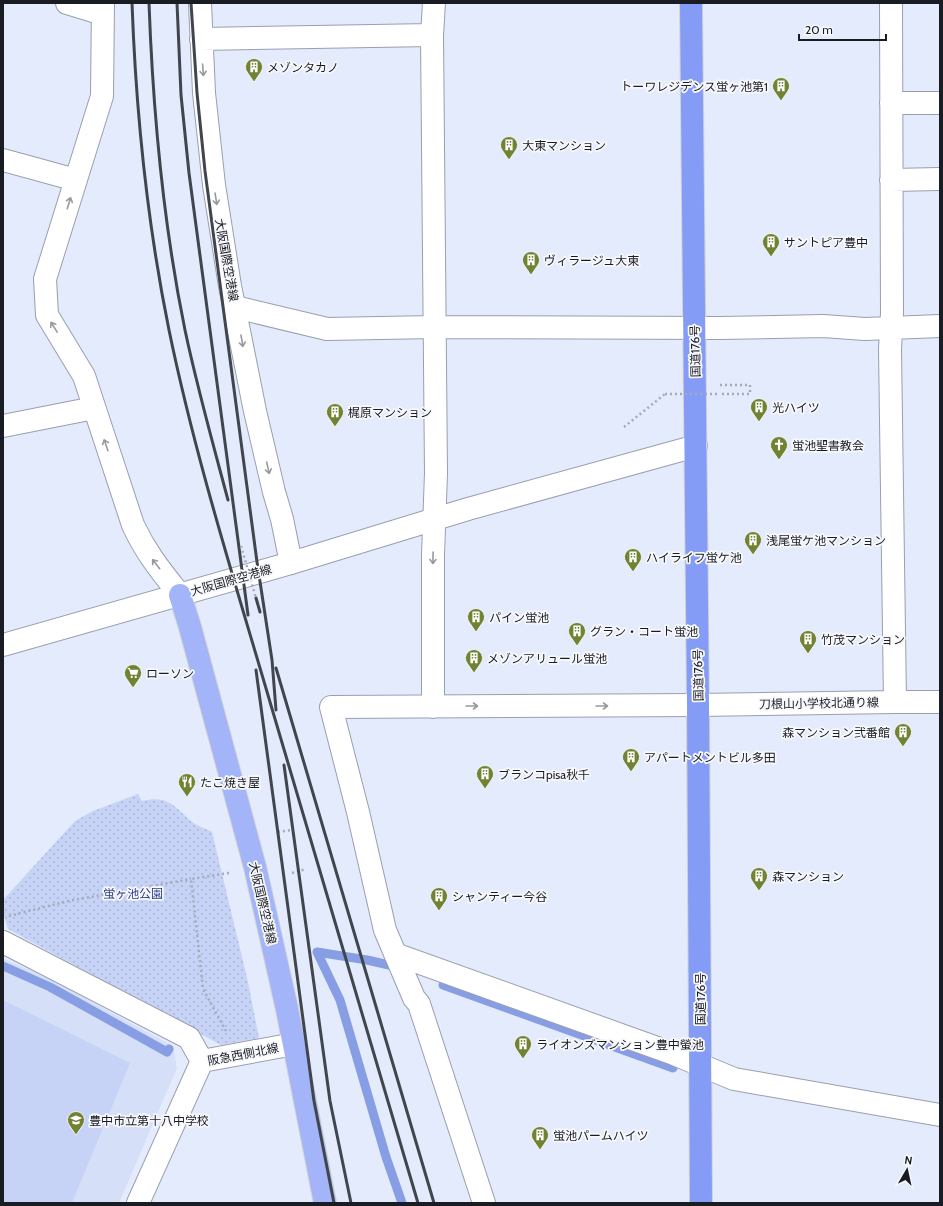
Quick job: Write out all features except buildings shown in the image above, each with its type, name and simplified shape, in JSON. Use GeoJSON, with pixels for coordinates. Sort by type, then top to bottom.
{"type":"FeatureCollection","features":[{"type":"Feature","properties":{"kind":"highway","name":"国道176号"},"geometry":{"type":"LineString","coordinates":[[691,3],[696,446],[701,1203]]}},
{"type":"Feature","properties":{"kind":"main road","name":"大阪国際空港線"},"geometry":{"type":"LineString","coordinates":[[180,595],[255,866],[294,1044],[325,1203]]}},
{"type":"Feature","properties":{"kind":"street"},"geometry":{"type":"LineString","coordinates":[[3,645],[133,607],[180,595],[154,563],[142,544],[133,525],[84,376],[46,315],[45,279],[102,96],[103,8],[68,3]]}},
{"type":"Feature","properties":{"kind":"street","name":"大阪国際空港線"},"geometry":{"type":"LineString","coordinates":[[180,595],[291,563],[282,519],[274,492],[255,410],[230,286],[214,185],[204,93],[200,3]]}},
{"type":"Feature","properties":{"kind":"street"},"geometry":{"type":"LineString","coordinates":[[433,706],[433,555],[436,473],[432,35],[434,3]]}},
{"type":"Feature","properties":{"kind":"street"},"geometry":{"type":"LineString","coordinates":[[891,3],[890,349],[895,702]]}},
{"type":"Feature","properties":{"kind":"street"},"geometry":{"type":"LineString","coordinates":[[201,39],[432,35]]}},
{"type":"Feature","properties":{"kind":"street"},"geometry":{"type":"LineString","coordinates":[[891,103],[940,103]]}},
{"type":"Feature","properties":{"kind":"street"},"geometry":{"type":"LineString","coordinates":[[3,160],[76,180]]}},
{"type":"Feature","properties":{"kind":"street"},"geometry":{"type":"LineString","coordinates":[[891,180],[940,179]]}},
{"type":"Feature","properties":{"kind":"street"},"geometry":{"type":"LineString","coordinates":[[235,307],[327,328],[434,326],[695,328],[816,326],[856,329],[940,326]]}},
{"type":"Feature","properties":{"kind":"street"},"geometry":{"type":"LineString","coordinates":[[3,426],[94,408]]}},
{"type":"Feature","properties":{"kind":"street"},"geometry":{"type":"LineString","coordinates":[[291,563],[435,519],[696,446]]}},
{"type":"Feature","properties":{"kind":"street","name":"刀根山小学校北通り線"},"geometry":{"type":"LineString","coordinates":[[395,954],[386,930],[331,707],[940,702]]}},
{"type":"Feature","properties":{"kind":"street"},"geometry":{"type":"LineString","coordinates":[[3,942],[189,1038],[202,1061]]}},
{"type":"Feature","properties":{"kind":"street"},"geometry":{"type":"LineString","coordinates":[[395,954],[674,1054],[734,1079],[940,1115]]}},
{"type":"Feature","properties":{"kind":"street"},"geometry":{"type":"LineString","coordinates":[[395,954],[414,998],[419,1004],[484,1203]]}},
{"type":"Feature","properties":{"kind":"street","name":"阪急西側北線"},"geometry":{"type":"LineString","coordinates":[[138,1203],[202,1061],[294,1044]]}},
{"type":"Feature","properties":{"kind":"path"},"geometry":{"type":"LineString","coordinates":[[624,427],[665,394],[750,394],[750,385],[717,385]]}},
{"type":"Feature","properties":{"kind":"path"},"geometry":{"type":"LineString","coordinates":[[241,546],[256,598]]}},
{"type":"Feature","properties":{"kind":"path"},"geometry":{"type":"LineString","coordinates":[[278,832],[291,830]]}},
{"type":"Feature","properties":{"kind":"path"},"geometry":{"type":"LineString","coordinates":[[292,873],[306,869]]}},
{"type":"Feature","properties":{"kind":"path"},"geometry":{"type":"LineString","coordinates":[[3,918],[68,902],[230,873]]}},
{"type":"Feature","properties":{"kind":"path"},"geometry":{"type":"LineString","coordinates":[[191,879],[203,989],[226,1032]]}},
{"type":"Feature","properties":{"kind":"shaded area","name":"豊中市立第十八中学校"},"geometry":{"type":"Polygon","coordinates":[[[3,959],[53,981],[173,1046],[177,1068],[119,1203],[3,1203],[3,959]]]}},
{"type":"Feature","properties":{"kind":"green space","name":"蛍ヶ池公園"},"geometry":{"type":"Polygon","coordinates":[[[138,794],[142,801],[152,799],[166,801],[172,804],[195,824],[212,832],[248,982],[259,1038],[221,1045],[8,929],[3,913],[3,900],[75,821],[93,811],[138,794]]]}},
{"type":"Feature","properties":{"kind":"green space"},"geometry":{"type":"Polygon","coordinates":[[[3,1000],[130,1063],[72,1203],[3,1203],[3,1000]]]}},
{"type":"Feature","properties":{"kind":"waterway"},"geometry":{"type":"LineString","coordinates":[[317,952],[340,1000],[386,1157],[402,1203]]}},
{"type":"Feature","properties":{"kind":"waterway"},"geometry":{"type":"LineString","coordinates":[[317,952],[389,965]]}},
{"type":"Feature","properties":{"kind":"waterway"},"geometry":{"type":"LineString","coordinates":[[3,966],[50,987],[167,1052],[169,1049]]}},
{"type":"Feature","properties":{"kind":"waterway"},"geometry":{"type":"LineString","coordinates":[[443,985],[673,1068]]}},
{"type":"Feature","properties":{"kind":"railway"},"geometry":{"type":"LineString","coordinates":[[132,3],[136,85],[154,249],[179,377],[203,471],[229,563],[418,1203]]}},
{"type":"Feature","properties":{"kind":"railway"},"geometry":{"type":"LineString","coordinates":[[149,3],[156,126],[165,208],[177,290],[205,415],[228,500]]}},
{"type":"Feature","properties":{"kind":"railway"},"geometry":{"type":"LineString","coordinates":[[177,3],[181,95],[189,173],[248,615]]}},
{"type":"Feature","properties":{"kind":"railway"},"geometry":{"type":"LineString","coordinates":[[191,3],[197,93],[205,171],[257,562],[272,660],[276,710]]}},
{"type":"Feature","properties":{"kind":"railway"},"geometry":{"type":"LineString","coordinates":[[256,598],[260,612]]}},
{"type":"Feature","properties":{"kind":"railway"},"geometry":{"type":"LineString","coordinates":[[276,668],[434,1203]]}},
{"type":"Feature","properties":{"kind":"railway"},"geometry":{"type":"LineString","coordinates":[[256,670],[314,1101],[334,1203]]}},
{"type":"Feature","properties":{"kind":"railway"},"geometry":{"type":"LineString","coordinates":[[284,765],[330,1101],[351,1203]]}},
{"type":"Feature","properties":{"kind":"place","name":"メゾンタカノ"},"geometry":{"type":"Point","coordinates":[254,82]}},
{"type":"Feature","properties":{"kind":"place","name":"トーワレジデンス蛍ヶ池第1"},"geometry":{"type":"Point","coordinates":[781,101]}},
{"type":"Feature","properties":{"kind":"place","name":"大東マンション"},"geometry":{"type":"Point","coordinates":[509,160]}},
{"type":"Feature","properties":{"kind":"place","name":"サントピア豊中"},"geometry":{"type":"Point","coordinates":[771,257]}},
{"type":"Feature","properties":{"kind":"place","name":"ヴィラージュ大東"},"geometry":{"type":"Point","coordinates":[531,275]}},
{"type":"Feature","properties":{"kind":"place","name":"光ハイツ"},"geometry":{"type":"Point","coordinates":[759,422]}},
{"type":"Feature","properties":{"kind":"place","name":"梶原マンション"},"geometry":{"type":"Point","coordinates":[335,427]}},
{"type":"Feature","properties":{"kind":"place","name":"蛍池聖書教会"},"geometry":{"type":"Point","coordinates":[779,460]}},
{"type":"Feature","properties":{"kind":"place","name":"浅尾蛍ケ池マンション"},"geometry":{"type":"Point","coordinates":[753,555]}},
{"type":"Feature","properties":{"kind":"place","name":"ハイライフ蛍ケ池"},"geometry":{"type":"Point","coordinates":[633,572]}},
{"type":"Feature","properties":{"kind":"place","name":"パイン蛍池"},"geometry":{"type":"Point","coordinates":[476,632]}},
{"type":"Feature","properties":{"kind":"place","name":"グラン・コート蛍池"},"geometry":{"type":"Point","coordinates":[577,646]}},
{"type":"Feature","properties":{"kind":"place","name":"竹茂マンション"},"geometry":{"type":"Point","coordinates":[808,654]}},
{"type":"Feature","properties":{"kind":"place","name":"メゾンアリュール蛍池"},"geometry":{"type":"Point","coordinates":[474,673]}},
{"type":"Feature","properties":{"kind":"place","name":"ローソン"},"geometry":{"type":"Point","coordinates":[133,688]}},
{"type":"Feature","properties":{"kind":"place","name":"森マンション弐番館"},"geometry":{"type":"Point","coordinates":[903,747]}},
{"type":"Feature","properties":{"kind":"place","name":"アパートメントビル多田"},"geometry":{"type":"Point","coordinates":[631,772]}},
{"type":"Feature","properties":{"kind":"place","name":"ブランコpisa秋千"},"geometry":{"type":"Point","coordinates":[485,789]}},
{"type":"Feature","properties":{"kind":"place","name":"たこ焼き屋"},"geometry":{"type":"Point","coordinates":[187,797]}},
{"type":"Feature","properties":{"kind":"place","name":"森マンション"},"geometry":{"type":"Point","coordinates":[759,891]}},
{"type":"Feature","properties":{"kind":"place","name":"シャンティー今谷"},"geometry":{"type":"Point","coordinates":[439,911]}},
{"type":"Feature","properties":{"kind":"place","name":"ライオンズマンション豊中螢池"},"geometry":{"type":"Point","coordinates":[523,1059]}},
{"type":"Feature","properties":{"kind":"place","name":"豊中市立第十八中学校"},"geometry":{"type":"Point","coordinates":[76,1135]}},
{"type":"Feature","properties":{"kind":"place","name":"蛍池パームハイツ"},"geometry":{"type":"Point","coordinates":[540,1150]}}]}
